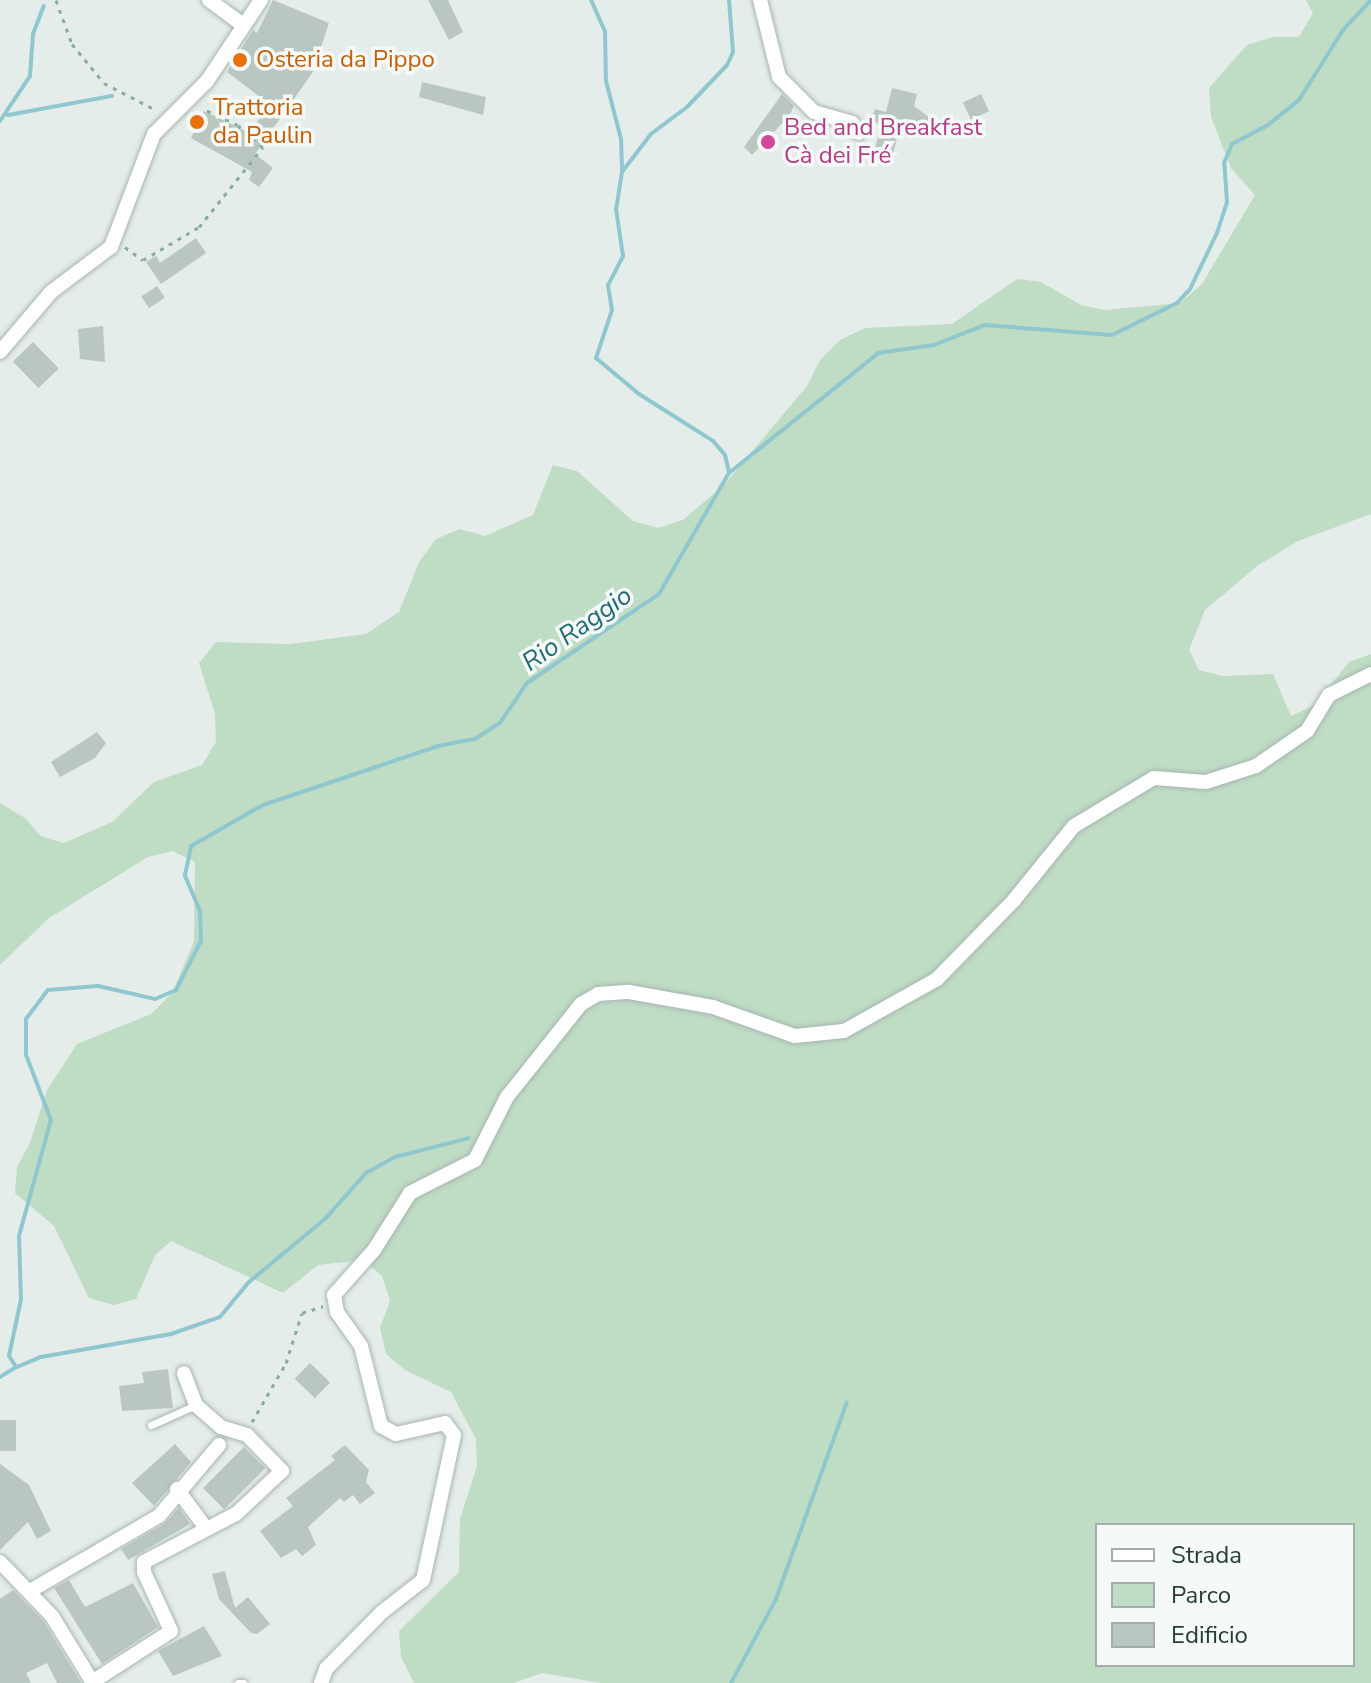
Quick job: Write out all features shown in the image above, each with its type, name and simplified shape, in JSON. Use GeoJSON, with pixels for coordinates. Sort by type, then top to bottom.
{"type":"FeatureCollection","features":[{"type":"Feature","properties":{"kind":"street"},"geometry":{"type":"LineString","coordinates":[[209,0],[243,25]]}},
{"type":"Feature","properties":{"kind":"street"},"geometry":{"type":"LineString","coordinates":[[0,352],[51,292],[105,255],[114,241],[144,154],[169,120],[216,75],[243,25],[261,0]]}},
{"type":"Feature","properties":{"kind":"street"},"geometry":{"type":"LineString","coordinates":[[760,0],[779,77],[814,112],[852,123],[859,133]]}},
{"type":"Feature","properties":{"kind":"street"},"geometry":{"type":"LineString","coordinates":[[321,1683],[326,1669],[382,1612],[423,1580],[454,1435],[445,1423],[396,1434],[381,1426],[361,1346],[337,1312],[334,1295],[374,1250],[410,1193],[475,1160],[507,1097],[589,997],[629,992],[713,1007],[795,1036],[844,1031],[937,979],[1014,900],[1074,826],[1154,778],[1206,782],[1256,766],[1307,731],[1329,695],[1371,674]]}},
{"type":"Feature","properties":{"kind":"street"},"geometry":{"type":"LineString","coordinates":[[0,1562],[30,1591],[92,1682],[171,1631],[147,1580],[143,1566],[148,1558],[236,1514],[282,1471],[247,1435],[221,1427],[196,1405],[184,1373]]}},
{"type":"Feature","properties":{"kind":"street"},"geometry":{"type":"LineString","coordinates":[[30,1591],[159,1516],[177,1489],[219,1445]]}},
{"type":"Feature","properties":{"kind":"street"},"geometry":{"type":"LineString","coordinates":[[177,1489],[206,1528]]}},
{"type":"Feature","properties":{"kind":"lane"},"geometry":{"type":"LineString","coordinates":[[151,1425],[196,1405]]}},
{"type":"Feature","properties":{"kind":"path"},"geometry":{"type":"LineString","coordinates":[[56,0],[72,44],[104,83],[169,120]]}},
{"type":"Feature","properties":{"kind":"path"},"geometry":{"type":"LineString","coordinates":[[114,241],[143,260],[199,227],[263,147],[238,125],[187,102]]}},
{"type":"Feature","properties":{"kind":"path"},"geometry":{"type":"LineString","coordinates":[[249,1427],[286,1363],[302,1313],[334,1295]]}},
{"type":"Feature","properties":{"kind":"green space"},"geometry":{"type":"Polygon","coordinates":[[[1306,0],[1371,0],[1371,514],[1298,541],[1257,566],[1205,610],[1189,650],[1199,670],[1223,676],[1273,674],[1291,716],[1315,705],[1349,662],[1371,654],[1371,1683],[601,1683],[542,1673],[513,1683],[414,1683],[401,1657],[399,1631],[459,1572],[460,1519],[477,1466],[476,1439],[451,1392],[405,1370],[386,1354],[380,1328],[390,1301],[382,1276],[363,1260],[318,1265],[283,1293],[171,1241],[155,1255],[136,1299],[114,1305],[89,1298],[54,1226],[15,1193],[17,1167],[30,1143],[47,1090],[77,1044],[151,1014],[172,993],[194,942],[195,862],[173,851],[148,857],[49,918],[0,965],[0,803],[25,818],[41,836],[64,843],[112,822],[154,782],[202,765],[216,742],[215,714],[199,663],[216,642],[290,644],[366,634],[399,612],[419,562],[436,539],[460,529],[485,536],[533,515],[553,465],[577,471],[633,521],[658,528],[683,520],[723,486],[807,386],[820,360],[840,340],[865,328],[952,324],[1017,279],[1041,282],[1081,305],[1105,310],[1180,303],[1202,284],[1255,195],[1231,168],[1211,117],[1209,88],[1247,45],[1273,37],[1299,37],[1313,13],[1306,0]]]}},
{"type":"Feature","properties":{"kind":"building"},"geometry":{"type":"Polygon","coordinates":[[[273,0],[329,23],[313,72],[255,154],[273,168],[259,187],[249,180],[252,172],[191,138],[204,111],[250,133],[269,104],[227,72],[253,30],[257,33],[273,0]]]}},
{"type":"Feature","properties":{"kind":"building"},"geometry":{"type":"Polygon","coordinates":[[[428,0],[448,0],[463,32],[449,40],[428,0]]]}},
{"type":"Feature","properties":{"kind":"building"},"geometry":{"type":"Polygon","coordinates":[[[422,82],[486,97],[483,115],[419,97],[422,82]]]}},
{"type":"Feature","properties":{"kind":"building"},"geometry":{"type":"Polygon","coordinates":[[[892,88],[917,94],[914,106],[934,121],[923,137],[901,122],[892,158],[874,154],[881,124],[871,121],[875,109],[886,112],[892,88]]]}},
{"type":"Feature","properties":{"kind":"building"},"geometry":{"type":"Polygon","coordinates":[[[782,94],[794,106],[789,116],[752,155],[744,147],[782,94]]]}},
{"type":"Feature","properties":{"kind":"building"},"geometry":{"type":"Polygon","coordinates":[[[981,94],[989,111],[971,120],[963,102],[981,94]]]}},
{"type":"Feature","properties":{"kind":"building"},"geometry":{"type":"Polygon","coordinates":[[[196,238],[206,253],[161,284],[146,262],[156,256],[160,263],[196,238]]]}},
{"type":"Feature","properties":{"kind":"building"},"geometry":{"type":"Polygon","coordinates":[[[157,286],[165,298],[149,308],[141,297],[157,286]]]}},
{"type":"Feature","properties":{"kind":"building"},"geometry":{"type":"Polygon","coordinates":[[[103,326],[105,362],[80,359],[78,329],[103,326]]]}},
{"type":"Feature","properties":{"kind":"building"},"geometry":{"type":"Polygon","coordinates":[[[33,342],[59,369],[39,388],[13,361],[33,342]]]}},
{"type":"Feature","properties":{"kind":"building"},"geometry":{"type":"Polygon","coordinates":[[[97,732],[106,743],[95,758],[60,777],[51,762],[97,732]]]}},
{"type":"Feature","properties":{"kind":"building"},"geometry":{"type":"Polygon","coordinates":[[[310,1363],[330,1382],[315,1398],[295,1379],[310,1363]]]}},
{"type":"Feature","properties":{"kind":"building"},"geometry":{"type":"Polygon","coordinates":[[[168,1369],[173,1408],[122,1411],[119,1386],[144,1383],[142,1372],[168,1369]]]}},
{"type":"Feature","properties":{"kind":"building"},"geometry":{"type":"Polygon","coordinates":[[[0,1420],[16,1420],[16,1451],[0,1451],[0,1420]]]}},
{"type":"Feature","properties":{"kind":"building"},"geometry":{"type":"Polygon","coordinates":[[[175,1444],[191,1462],[154,1506],[132,1483],[175,1444]]]}},
{"type":"Feature","properties":{"kind":"building"},"geometry":{"type":"Polygon","coordinates":[[[345,1445],[369,1470],[366,1482],[375,1493],[360,1504],[353,1495],[344,1502],[340,1498],[308,1527],[316,1545],[302,1556],[296,1549],[281,1558],[260,1531],[293,1506],[286,1498],[335,1460],[331,1456],[345,1445]]]}},
{"type":"Feature","properties":{"kind":"building"},"geometry":{"type":"Polygon","coordinates":[[[244,1447],[265,1468],[224,1509],[203,1488],[244,1447]]]}},
{"type":"Feature","properties":{"kind":"building"},"geometry":{"type":"Polygon","coordinates":[[[0,1464],[29,1485],[51,1531],[37,1539],[28,1522],[0,1550],[0,1464]]]}},
{"type":"Feature","properties":{"kind":"building"},"geometry":{"type":"Polygon","coordinates":[[[179,1508],[190,1524],[128,1560],[121,1549],[164,1524],[179,1508]]]}},
{"type":"Feature","properties":{"kind":"building"},"geometry":{"type":"Polygon","coordinates":[[[225,1571],[235,1608],[248,1597],[270,1624],[257,1634],[251,1633],[219,1599],[212,1574],[225,1571]]]}},
{"type":"Feature","properties":{"kind":"building"},"geometry":{"type":"Polygon","coordinates":[[[69,1580],[85,1607],[133,1583],[158,1627],[102,1664],[54,1588],[69,1580]]]}},
{"type":"Feature","properties":{"kind":"building"},"geometry":{"type":"Polygon","coordinates":[[[13,1590],[44,1622],[81,1683],[57,1683],[47,1663],[26,1673],[31,1683],[0,1683],[0,1599],[13,1590]]]}},
{"type":"Feature","properties":{"kind":"building"},"geometry":{"type":"Polygon","coordinates":[[[204,1626],[222,1656],[173,1676],[158,1651],[204,1626]]]}},
{"type":"Feature","properties":{"kind":"waterway"},"geometry":{"type":"LineString","coordinates":[[591,0],[605,31],[606,81],[621,139],[622,172],[616,209],[623,256],[608,285],[612,310],[596,358],[639,394],[713,441],[725,455],[729,473]]}},
{"type":"Feature","properties":{"kind":"waterway"},"geometry":{"type":"LineString","coordinates":[[622,172],[651,134],[687,107],[727,65],[733,52],[729,0]]}},
{"type":"Feature","properties":{"kind":"waterway","name":"Rio Raggio"},"geometry":{"type":"LineString","coordinates":[[0,1377],[16,1367],[9,1356],[21,1299],[19,1236],[51,1120],[26,1055],[26,1019],[48,990],[98,986],[155,999],[176,990],[201,941],[200,911],[185,875],[191,846],[263,805],[438,746],[475,739],[500,723],[527,683],[659,594],[729,473],[878,353],[934,345],[985,325],[1112,335],[1177,303],[1190,289],[1217,233],[1227,202],[1224,163],[1232,144],[1268,125],[1299,100],[1343,30],[1371,0]]}},
{"type":"Feature","properties":{"kind":"waterway"},"geometry":{"type":"LineString","coordinates":[[0,121],[30,76],[33,34],[44,6]]}},
{"type":"Feature","properties":{"kind":"waterway"},"geometry":{"type":"LineString","coordinates":[[8,115],[112,96]]}},
{"type":"Feature","properties":{"kind":"waterway"},"geometry":{"type":"LineString","coordinates":[[17,1367],[41,1357],[171,1334],[220,1317],[249,1282],[325,1219],[366,1173],[395,1157],[469,1138]]}},
{"type":"Feature","properties":{"kind":"waterway"},"geometry":{"type":"LineString","coordinates":[[731,1683],[776,1599],[847,1402]]}},
{"type":"Feature","properties":{"kind":"place","name":"Osteria da Pippo"},"geometry":{"type":"Point","coordinates":[240,60]}},
{"type":"Feature","properties":{"kind":"place","name":"Trattoria da Paulin"},"geometry":{"type":"Point","coordinates":[197,122]}},
{"type":"Feature","properties":{"kind":"place","name":"Bed and Breakfast Cà dei Fré"},"geometry":{"type":"Point","coordinates":[768,142]}}]}
